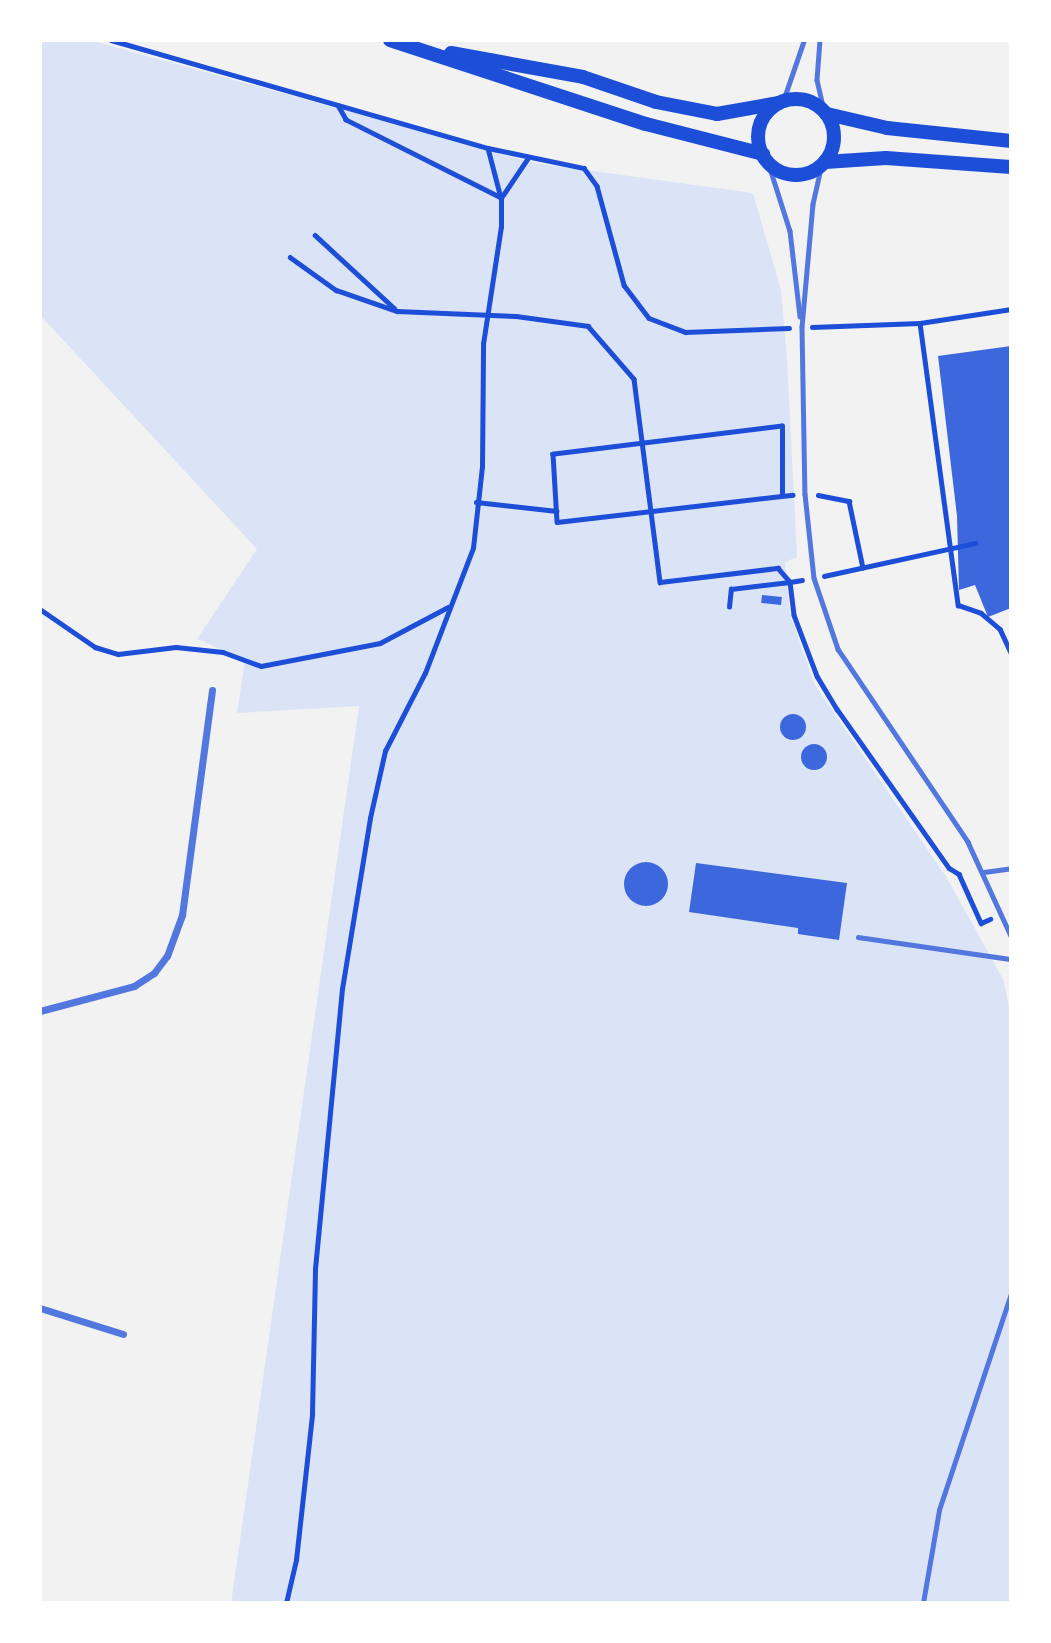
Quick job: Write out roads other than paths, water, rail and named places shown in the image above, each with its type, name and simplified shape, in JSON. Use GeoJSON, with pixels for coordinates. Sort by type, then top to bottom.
{"type":"FeatureCollection","features":[{"type":"Feature","properties":{"kind":"main road"},"geometry":{"type":"LineString","coordinates":[[390,40],[646,124],[765,158],[777,169],[800,174],[824,163],[886,158],[1011,167]]}},
{"type":"Feature","properties":{"kind":"main road"},"geometry":{"type":"LineString","coordinates":[[408,45],[583,77],[656,102],[717,114],[805,100],[825,113],[887,128],[1011,141]]}},
{"type":"Feature","properties":{"kind":"main road"},"geometry":{"type":"LineString","coordinates":[[765,158],[759,131],[770,110],[781,102]]}},
{"type":"Feature","properties":{"kind":"main road"},"geometry":{"type":"LineString","coordinates":[[824,163],[834,138],[825,113]]}},
{"type":"Feature","properties":{"kind":"street"},"geometry":{"type":"LineString","coordinates":[[40,1011],[134,986],[154,973],[167,956],[182,915],[212,690]]}},
{"type":"Feature","properties":{"kind":"street"},"geometry":{"type":"LineString","coordinates":[[40,1308],[123,1334]]}},
{"type":"Feature","properties":{"kind":"lane"},"geometry":{"type":"LineString","coordinates":[[781,102],[804,40]]}},
{"type":"Feature","properties":{"kind":"lane"},"geometry":{"type":"LineString","coordinates":[[820,40],[817,80],[825,113]]}},
{"type":"Feature","properties":{"kind":"lane"},"geometry":{"type":"LineString","coordinates":[[765,158],[788,221],[802,327]]}},
{"type":"Feature","properties":{"kind":"lane"},"geometry":{"type":"LineString","coordinates":[[824,163],[813,204],[802,327],[805,494],[814,578],[838,649],[984,872],[1011,936]]}},
{"type":"Feature","properties":{"kind":"lane"},"geometry":{"type":"LineString","coordinates":[[984,872],[1011,868]]}},
{"type":"Feature","properties":{"kind":"lane"},"geometry":{"type":"LineString","coordinates":[[858,937],[1011,959]]}},
{"type":"Feature","properties":{"kind":"lane"},"geometry":{"type":"LineString","coordinates":[[923,1603],[939,1510],[1011,1294]]}}]}
